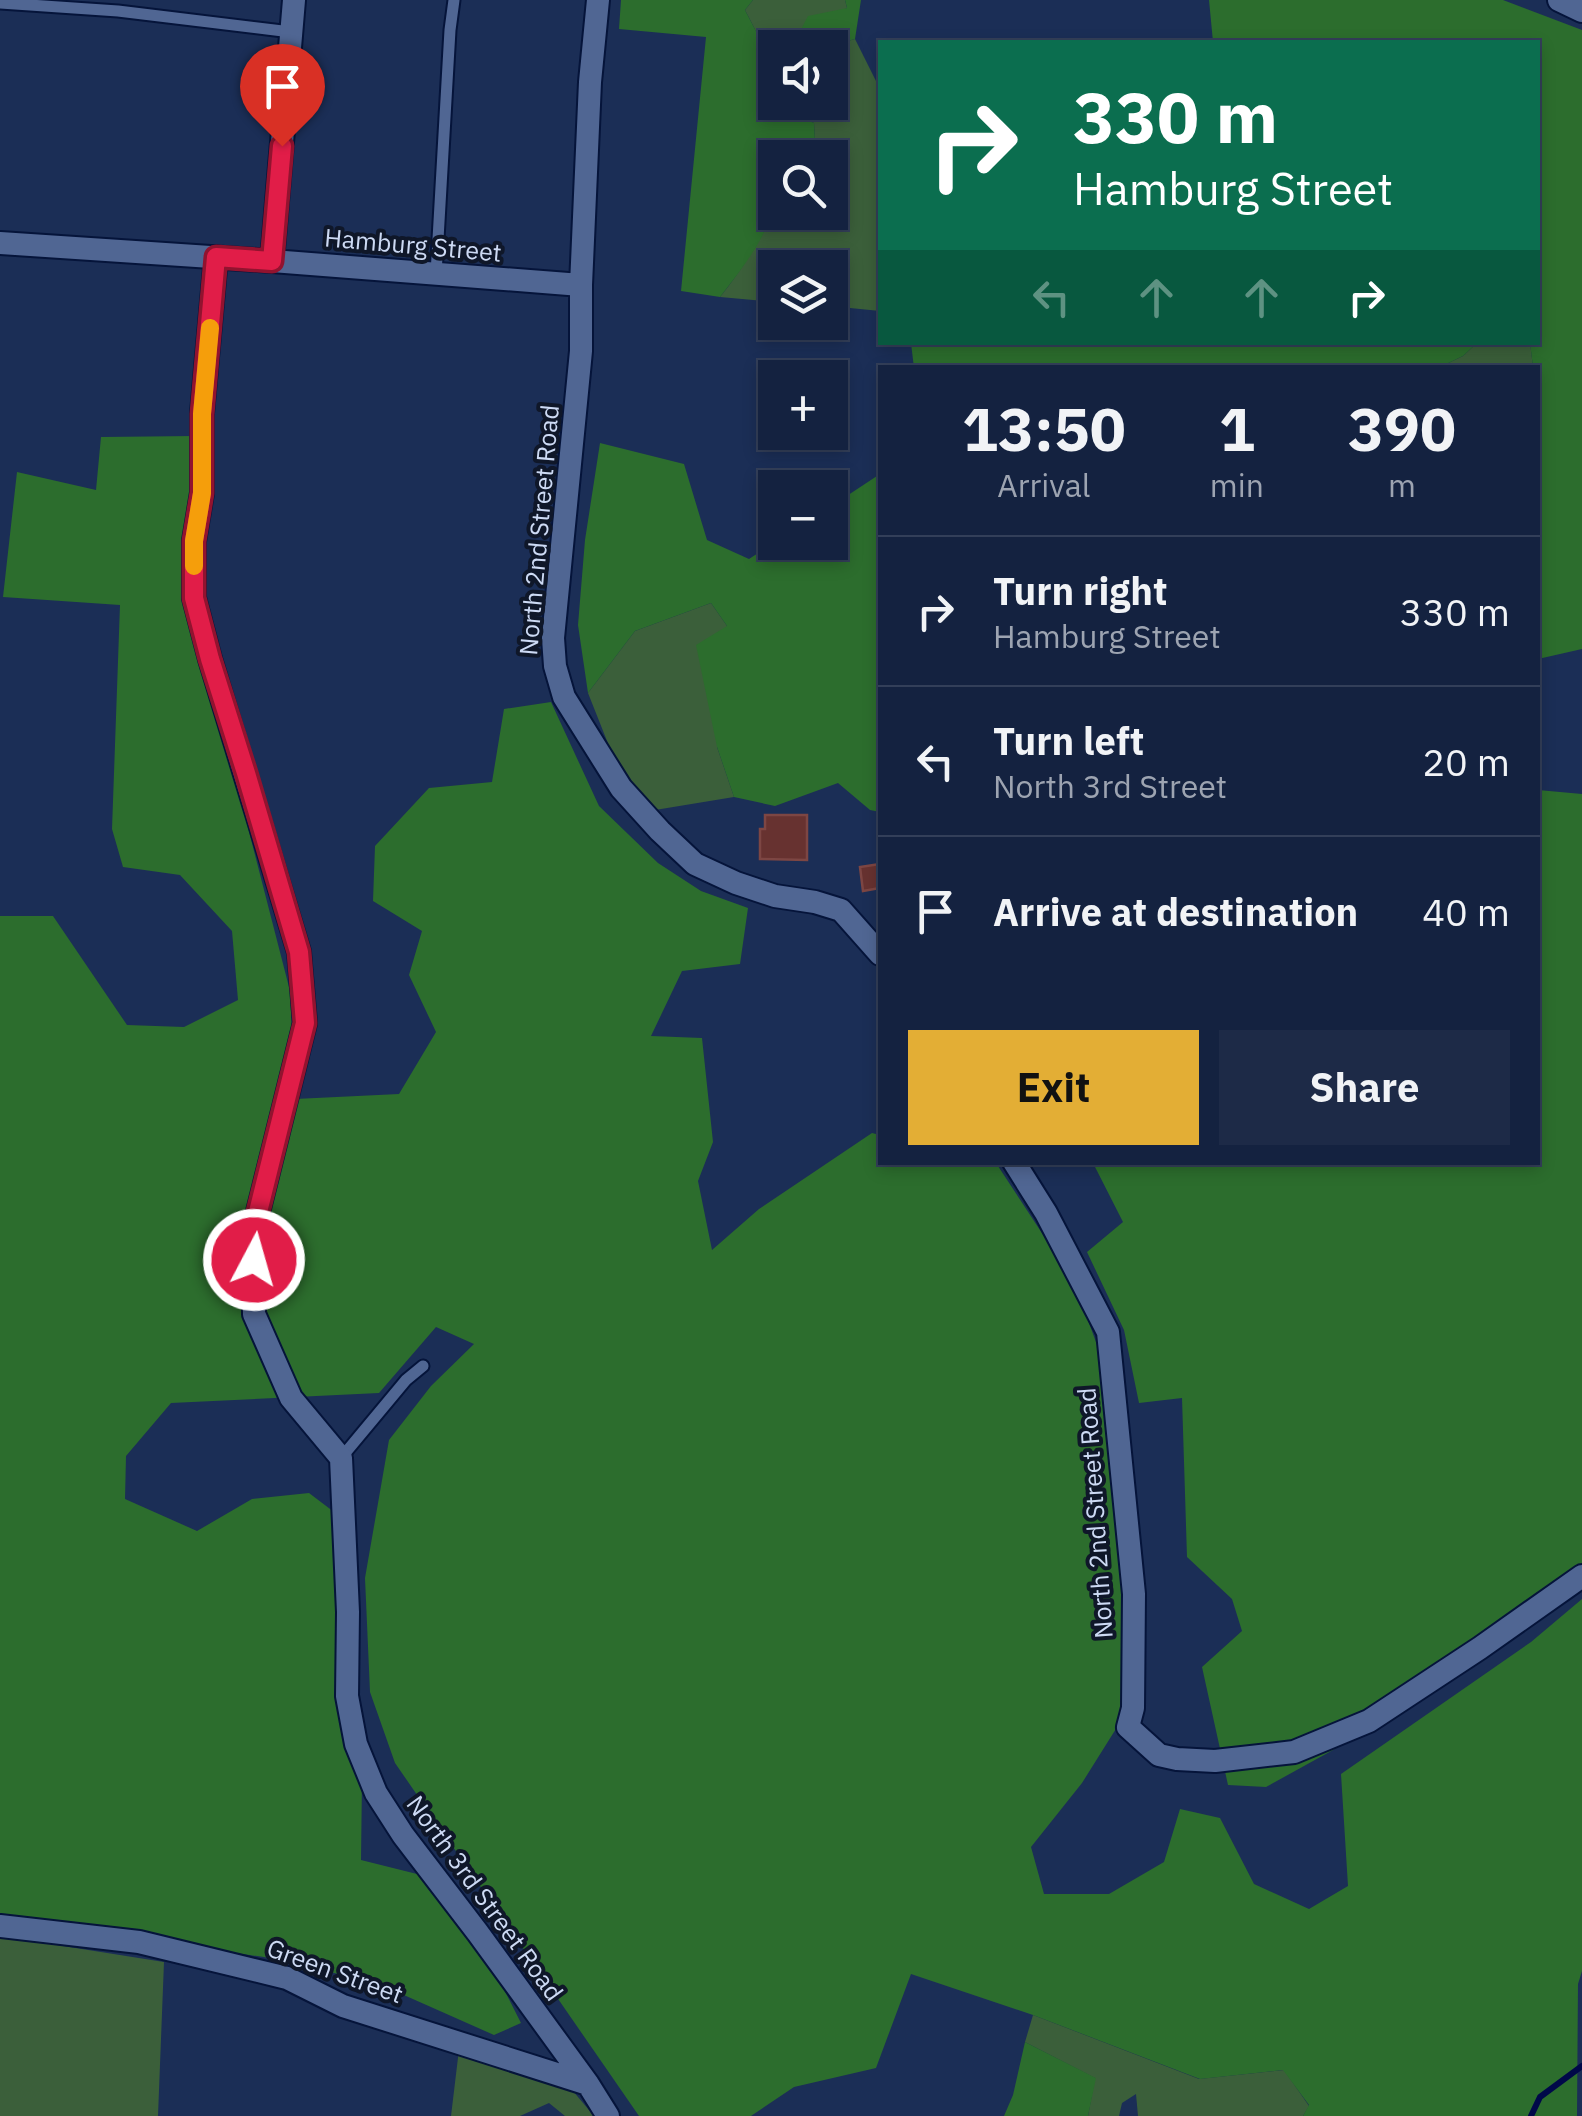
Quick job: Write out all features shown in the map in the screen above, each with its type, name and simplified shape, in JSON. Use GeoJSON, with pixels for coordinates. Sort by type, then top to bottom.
{"type":"FeatureCollection","features":[{"type":"Feature","properties":{"kind":"street"},"geometry":{"type":"LineString","coordinates":[[272,261],[294,0]]}},
{"type":"Feature","properties":{"kind":"street","name":"North 2nd Street Road"},"geometry":{"type":"LineString","coordinates":[[598,0],[590,82],[581,351],[553,638],[554,666],[564,697],[621,788],[660,832],[696,864],[775,896],[841,910],[878,952]]}},
{"type":"Feature","properties":{"kind":"street"},"geometry":{"type":"LineString","coordinates":[[1559,0],[1582,11]]}},
{"type":"Feature","properties":{"kind":"street","name":"Hamburg Street"},"geometry":{"type":"LineString","coordinates":[[0,243],[582,286]]}},
{"type":"Feature","properties":{"kind":"street"},"geometry":{"type":"LineString","coordinates":[[216,257],[202,414],[202,493],[194,541],[194,598],[299,952],[305,1023],[253,1232],[254,1314],[291,1398],[341,1458]]}},
{"type":"Feature","properties":{"kind":"street","name":"North 2nd Street Road"},"geometry":{"type":"LineString","coordinates":[[1016,1165],[1046,1213],[1108,1332],[1134,1594],[1133,1708],[1128,1726],[1158,1755],[1215,1761],[1294,1752],[1370,1721],[1582,1576]]}},
{"type":"Feature","properties":{"kind":"street","name":"North 3rd Street Road"},"geometry":{"type":"LineString","coordinates":[[341,1458],[348,1612],[347,1696],[356,1744],[369,1777],[403,1836],[478,1933],[608,2116]]}},
{"type":"Feature","properties":{"kind":"street","name":"Green Street"},"geometry":{"type":"LineString","coordinates":[[0,1926],[139,1942],[287,1978],[343,2006],[588,2084]]}},
{"type":"Feature","properties":{"kind":"lane"},"geometry":{"type":"LineString","coordinates":[[436,274],[454,0]]}},
{"type":"Feature","properties":{"kind":"lane"},"geometry":{"type":"LineString","coordinates":[[0,3],[118,11],[292,32]]}},
{"type":"Feature","properties":{"kind":"lane"},"geometry":{"type":"LineString","coordinates":[[341,1458],[395,1392],[423,1366]]}},
{"type":"Feature","properties":{"kind":"green space"},"geometry":{"type":"Polygon","coordinates":[[[621,0],[753,0],[745,10],[758,36],[758,120],[814,123],[815,140],[758,140],[758,230],[765,230],[720,297],[681,291],[706,37],[619,29],[621,0]]]}},
{"type":"Feature","properties":{"kind":"green space"},"geometry":{"type":"Polygon","coordinates":[[[753,0],[845,0],[847,8],[807,30],[757,33],[745,10],[753,0]]]}},
{"type":"Feature","properties":{"kind":"green space"},"geometry":{"type":"Polygon","coordinates":[[[845,0],[861,0],[855,39],[848,41],[848,30],[801,30],[808,16],[847,8],[845,0]]]}},
{"type":"Feature","properties":{"kind":"green space"},"geometry":{"type":"Polygon","coordinates":[[[1209,0],[1503,0],[1582,30],[1582,649],[1540,659],[1540,365],[1533,365],[1530,345],[1540,345],[1540,40],[1213,40],[1209,0]]]}},
{"type":"Feature","properties":{"kind":"green space"},"geometry":{"type":"Polygon","coordinates":[[[855,39],[878,85],[878,311],[848,308],[848,250],[758,250],[758,300],[720,297],[763,230],[848,230],[848,140],[815,140],[814,123],[807,120],[848,120],[848,41],[855,39]]]}},
{"type":"Feature","properties":{"kind":"green space"},"geometry":{"type":"Polygon","coordinates":[[[911,345],[1475,345],[1444,365],[914,365],[911,345]]]}},
{"type":"Feature","properties":{"kind":"green space"},"geometry":{"type":"Polygon","coordinates":[[[1475,345],[1530,345],[1533,365],[1444,365],[1475,345]]]}},
{"type":"Feature","properties":{"kind":"green space"},"geometry":{"type":"Polygon","coordinates":[[[195,436],[200,641],[290,991],[295,1099],[399,1094],[436,1032],[409,975],[422,931],[373,901],[375,846],[429,788],[492,782],[504,709],[551,702],[599,806],[658,863],[701,891],[748,908],[740,964],[682,971],[651,1036],[702,1038],[713,1142],[698,1181],[712,1250],[759,1209],[872,1133],[878,1134],[878,1165],[997,1165],[1074,1282],[1100,1353],[1132,1608],[1119,1724],[1082,1783],[1031,1847],[1044,1894],[1109,1894],[1164,1862],[1180,1809],[1220,1818],[1254,1884],[1309,1909],[1348,1886],[1341,1774],[1531,1642],[1582,1599],[1582,1971],[1578,1984],[1577,2116],[1303,2116],[1309,2105],[1283,2070],[1200,2079],[1033,2015],[911,1974],[876,2068],[794,2087],[751,2116],[639,2116],[395,1763],[370,1692],[365,1578],[389,1440],[431,1386],[474,1344],[436,1327],[379,1393],[171,1403],[126,1456],[125,1499],[197,1531],[252,1499],[309,1493],[342,1518],[362,1780],[361,1860],[417,1874],[465,1912],[521,2023],[494,2035],[379,1984],[277,1959],[0,1918],[0,916],[53,916],[127,1025],[184,1027],[238,1000],[232,931],[180,875],[123,867],[112,829],[120,605],[3,597],[17,472],[96,490],[101,437],[195,436]]]}},
{"type":"Feature","properties":{"kind":"green space"},"geometry":{"type":"Polygon","coordinates":[[[600,443],[684,464],[707,540],[749,559],[758,553],[758,560],[848,560],[848,495],[878,475],[878,812],[870,810],[838,783],[775,806],[734,797],[717,747],[696,645],[727,626],[711,603],[635,631],[588,693],[578,625],[585,540],[600,443]]]}},
{"type":"Feature","properties":{"kind":"green space"},"geometry":{"type":"Polygon","coordinates":[[[711,603],[727,626],[717,747],[734,797],[649,811],[611,751],[588,693],[635,631],[711,603]]]}},
{"type":"Feature","properties":{"kind":"green space"},"geometry":{"type":"Polygon","coordinates":[[[1540,790],[1582,794],[1582,1568],[1333,1750],[1266,1787],[1228,1785],[1202,1667],[1242,1631],[1232,1599],[1187,1557],[1182,1398],[1139,1403],[1124,1330],[1087,1252],[1123,1222],[1094,1165],[1540,1165],[1540,790]]]}},
{"type":"Feature","properties":{"kind":"green space"},"geometry":{"type":"Polygon","coordinates":[[[0,1936],[164,1962],[158,2116],[0,2116],[0,1936]]]}},
{"type":"Feature","properties":{"kind":"green space"},"geometry":{"type":"Polygon","coordinates":[[[1033,2015],[1199,2079],[1284,2070],[1309,2106],[1303,2116],[1138,2116],[1136,2094],[1122,2103],[1119,2116],[1088,2116],[1095,2078],[1025,2042],[1033,2015]]]}},
{"type":"Feature","properties":{"kind":"green space"},"geometry":{"type":"Polygon","coordinates":[[[460,2041],[562,2078],[594,2116],[565,2116],[549,2103],[520,2116],[451,2116],[460,2041]]]}},
{"type":"Feature","properties":{"kind":"green space"},"geometry":{"type":"Polygon","coordinates":[[[1025,2042],[1096,2078],[1088,2116],[1004,2116],[1025,2042]]]}},
{"type":"Feature","properties":{"kind":"building"},"geometry":{"type":"Polygon","coordinates":[[[765,815],[807,815],[807,860],[760,859],[760,829],[765,829],[765,815]]]}},
{"type":"Feature","properties":{"kind":"building"},"geometry":{"type":"Polygon","coordinates":[[[878,864],[878,888],[863,891],[860,867],[878,864]]]}},
{"type":"Feature","properties":{"kind":"waterway"},"geometry":{"type":"LineString","coordinates":[[1531,2116],[1540,2097],[1582,2066]]}},
{"type":"Feature","properties":{"kind":"slow traffic"},"geometry":{"type":"LineString","coordinates":[[194,566],[202,493],[202,414],[210,328]]}},
{"type":"Feature","properties":{"kind":"route"},"geometry":{"type":"LineString","coordinates":[[254,1260],[253,1232],[305,1023],[299,952],[194,598],[194,541],[202,493],[202,414],[216,257],[272,261],[282,146]]}}]}
